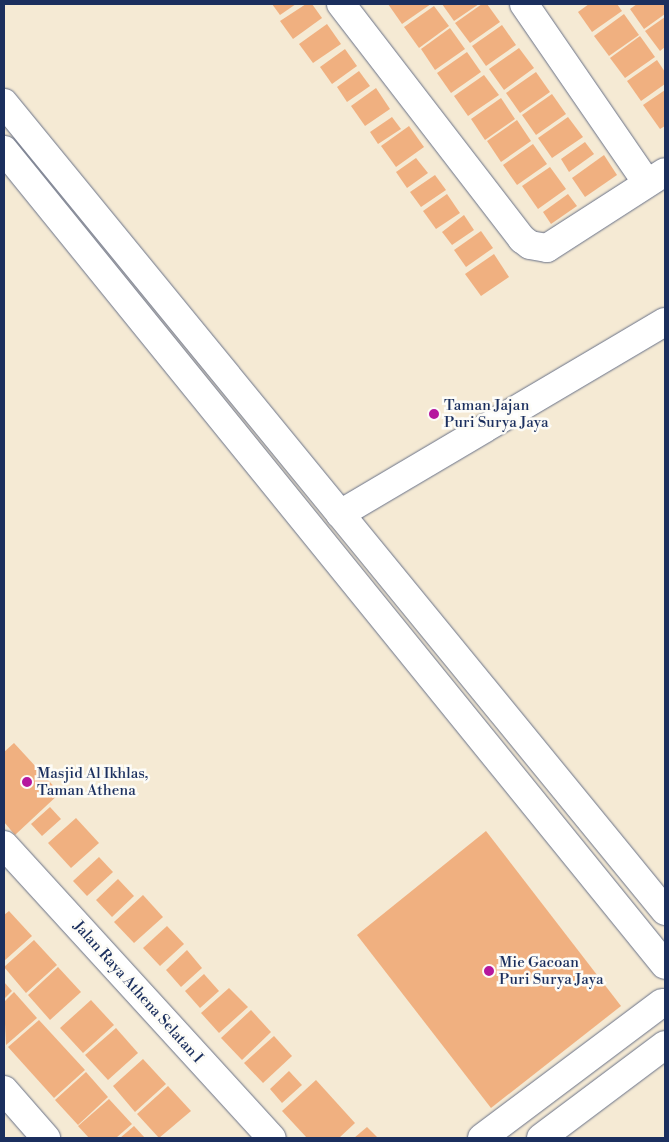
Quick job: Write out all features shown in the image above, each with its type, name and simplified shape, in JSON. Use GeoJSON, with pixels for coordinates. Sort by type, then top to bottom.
{"type":"FeatureCollection","features":[{"type":"Feature","properties":{"kind":"street"},"geometry":{"type":"LineString","coordinates":[[341,4],[522,239],[530,245],[547,248],[656,177],[524,4]]}},
{"type":"Feature","properties":{"kind":"street"},"geometry":{"type":"LineString","coordinates":[[4,103],[665,911]]}},
{"type":"Feature","properties":{"kind":"street"},"geometry":{"type":"LineString","coordinates":[[4,150],[665,967],[660,991],[663,1007],[482,1138]]}},
{"type":"Feature","properties":{"kind":"street"},"geometry":{"type":"LineString","coordinates":[[340,514],[665,322]]}},
{"type":"Feature","properties":{"kind":"street","name":"Jalan Raya Athena Selatan I"},"geometry":{"type":"LineString","coordinates":[[4,845],[272,1138]]}},
{"type":"Feature","properties":{"kind":"street"},"geometry":{"type":"LineString","coordinates":[[541,1138],[665,1045]]}},
{"type":"Feature","properties":{"kind":"street"},"geometry":{"type":"LineString","coordinates":[[4,1090],[46,1138]]}},
{"type":"Feature","properties":{"kind":"building"},"geometry":{"type":"Polygon","coordinates":[[[272,4],[296,4],[280,15],[272,4]]]}},
{"type":"Feature","properties":{"kind":"building"},"geometry":{"type":"Polygon","coordinates":[[[306,4],[312,4],[322,18],[293,39],[280,21],[306,4]]]}},
{"type":"Feature","properties":{"kind":"building"},"geometry":{"type":"Polygon","coordinates":[[[388,4],[431,4],[402,24],[388,4]]]}},
{"type":"Feature","properties":{"kind":"building"},"geometry":{"type":"Polygon","coordinates":[[[442,4],[479,4],[454,21],[442,4]]]}},
{"type":"Feature","properties":{"kind":"building"},"geometry":{"type":"Polygon","coordinates":[[[482,4],[487,4],[500,22],[470,43],[455,23],[482,4]]]}},
{"type":"Feature","properties":{"kind":"building"},"geometry":{"type":"Polygon","coordinates":[[[589,4],[617,4],[622,11],[592,32],[578,12],[589,4]]]}},
{"type":"Feature","properties":{"kind":"building"},"geometry":{"type":"Polygon","coordinates":[[[637,4],[665,4],[665,14],[644,29],[630,9],[637,4]]]}},
{"type":"Feature","properties":{"kind":"building"},"geometry":{"type":"Polygon","coordinates":[[[434,6],[449,26],[419,48],[404,27],[434,6]]]}},
{"type":"Feature","properties":{"kind":"building"},"geometry":{"type":"Polygon","coordinates":[[[624,14],[639,35],[609,56],[594,36],[624,14]]]}},
{"type":"Feature","properties":{"kind":"building"},"geometry":{"type":"Polygon","coordinates":[[[665,17],[665,47],[660,51],[645,31],[665,17]]]}},
{"type":"Feature","properties":{"kind":"building"},"geometry":{"type":"Polygon","coordinates":[[[327,24],[341,44],[313,63],[299,44],[327,24]]]}},
{"type":"Feature","properties":{"kind":"building"},"geometry":{"type":"Polygon","coordinates":[[[502,25],[516,45],[486,66],[472,46],[502,25]]]}},
{"type":"Feature","properties":{"kind":"building"},"geometry":{"type":"Polygon","coordinates":[[[450,28],[465,49],[435,70],[421,49],[450,28]]]}},
{"type":"Feature","properties":{"kind":"building"},"geometry":{"type":"Polygon","coordinates":[[[640,36],[655,57],[625,78],[610,58],[640,36]]]}},
{"type":"Feature","properties":{"kind":"building"},"geometry":{"type":"Polygon","coordinates":[[[519,48],[534,68],[504,90],[489,69],[519,48]]]}},
{"type":"Feature","properties":{"kind":"building"},"geometry":{"type":"Polygon","coordinates":[[[345,49],[357,66],[332,84],[320,67],[345,49]]]}},
{"type":"Feature","properties":{"kind":"building"},"geometry":{"type":"Polygon","coordinates":[[[467,52],[481,72],[451,93],[437,73],[467,52]]]}},
{"type":"Feature","properties":{"kind":"building"},"geometry":{"type":"Polygon","coordinates":[[[657,60],[665,72],[665,84],[641,101],[627,81],[657,60]]]}},
{"type":"Feature","properties":{"kind":"building"},"geometry":{"type":"Polygon","coordinates":[[[359,71],[370,86],[347,102],[337,87],[359,71]]]}},
{"type":"Feature","properties":{"kind":"building"},"geometry":{"type":"Polygon","coordinates":[[[536,72],[550,92],[520,113],[506,93],[536,72]]]}},
{"type":"Feature","properties":{"kind":"building"},"geometry":{"type":"Polygon","coordinates":[[[484,75],[499,95],[468,116],[454,96],[484,75]]]}},
{"type":"Feature","properties":{"kind":"building"},"geometry":{"type":"Polygon","coordinates":[[[376,88],[390,109],[365,126],[351,106],[376,88]]]}},
{"type":"Feature","properties":{"kind":"building"},"geometry":{"type":"Polygon","coordinates":[[[665,90],[665,126],[660,129],[643,105],[665,90]]]}},
{"type":"Feature","properties":{"kind":"building"},"geometry":{"type":"Polygon","coordinates":[[[552,94],[566,114],[536,135],[522,115],[552,94]]]}},
{"type":"Feature","properties":{"kind":"building"},"geometry":{"type":"Polygon","coordinates":[[[501,98],[515,119],[485,140],[471,119],[501,98]]]}},
{"type":"Feature","properties":{"kind":"building"},"geometry":{"type":"Polygon","coordinates":[[[392,117],[401,129],[378,144],[370,132],[392,117]]]}},
{"type":"Feature","properties":{"kind":"building"},"geometry":{"type":"Polygon","coordinates":[[[568,117],[583,137],[552,158],[538,138],[568,117]]]}},
{"type":"Feature","properties":{"kind":"building"},"geometry":{"type":"Polygon","coordinates":[[[517,120],[531,141],[501,162],[487,141],[517,120]]]}},
{"type":"Feature","properties":{"kind":"building"},"geometry":{"type":"Polygon","coordinates":[[[409,126],[424,147],[396,167],[381,146],[409,126]]]}},
{"type":"Feature","properties":{"kind":"building"},"geometry":{"type":"Polygon","coordinates":[[[585,142],[594,154],[569,172],[561,159],[585,142]]]}},
{"type":"Feature","properties":{"kind":"building"},"geometry":{"type":"Polygon","coordinates":[[[533,144],[547,164],[517,185],[503,165],[533,144]]]}},
{"type":"Feature","properties":{"kind":"building"},"geometry":{"type":"Polygon","coordinates":[[[604,155],[617,175],[585,197],[572,178],[604,155]]]}},
{"type":"Feature","properties":{"kind":"building"},"geometry":{"type":"Polygon","coordinates":[[[416,158],[428,173],[407,188],[396,172],[416,158]]]}},
{"type":"Feature","properties":{"kind":"building"},"geometry":{"type":"Polygon","coordinates":[[[550,167],[566,189],[538,209],[522,186],[550,167]]]}},
{"type":"Feature","properties":{"kind":"building"},"geometry":{"type":"Polygon","coordinates":[[[435,175],[446,190],[421,207],[410,192],[435,175]]]}},
{"type":"Feature","properties":{"kind":"building"},"geometry":{"type":"Polygon","coordinates":[[[447,194],[460,213],[436,229],[423,211],[447,194]]]}},
{"type":"Feature","properties":{"kind":"building"},"geometry":{"type":"Polygon","coordinates":[[[568,194],[577,206],[551,224],[543,212],[568,194]]]}},
{"type":"Feature","properties":{"kind":"building"},"geometry":{"type":"Polygon","coordinates":[[[464,215],[474,230],[452,245],[442,232],[464,215]]]}},
{"type":"Feature","properties":{"kind":"building"},"geometry":{"type":"Polygon","coordinates":[[[481,231],[493,248],[466,267],[454,250],[481,231]]]}},
{"type":"Feature","properties":{"kind":"building"},"geometry":{"type":"Polygon","coordinates":[[[494,254],[509,277],[481,296],[465,274],[494,254]]]}},
{"type":"Feature","properties":{"kind":"building","name":"Masjid Al Ikhlas, Taman Athena"},"geometry":{"type":"Polygon","coordinates":[[[14,743],[60,793],[15,835],[4,822],[4,752],[14,743]]]}},
{"type":"Feature","properties":{"kind":"building"},"geometry":{"type":"Polygon","coordinates":[[[50,807],[61,819],[42,836],[31,824],[50,807]]]}},
{"type":"Feature","properties":{"kind":"building"},"geometry":{"type":"Polygon","coordinates":[[[76,818],[99,843],[71,868],[48,843],[76,818]]]}},
{"type":"Feature","properties":{"kind":"building","name":"Mie Gacoan Puri Surya Jaya"},"geometry":{"type":"Polygon","coordinates":[[[486,831],[621,1006],[491,1108],[357,935],[486,831]]]}},
{"type":"Feature","properties":{"kind":"building"},"geometry":{"type":"Polygon","coordinates":[[[99,857],[113,872],[87,896],[73,881],[99,857]]]}},
{"type":"Feature","properties":{"kind":"building"},"geometry":{"type":"Polygon","coordinates":[[[118,879],[134,896],[112,917],[96,900],[118,879]]]}},
{"type":"Feature","properties":{"kind":"building"},"geometry":{"type":"Polygon","coordinates":[[[143,895],[163,917],[134,943],[114,922],[143,895]]]}},
{"type":"Feature","properties":{"kind":"building"},"geometry":{"type":"Polygon","coordinates":[[[9,911],[32,936],[4,961],[4,915],[9,911]]]}},
{"type":"Feature","properties":{"kind":"building"},"geometry":{"type":"Polygon","coordinates":[[[167,926],[184,944],[160,966],[143,948],[167,926]]]}},
{"type":"Feature","properties":{"kind":"building"},"geometry":{"type":"Polygon","coordinates":[[[34,940],[57,965],[26,993],[4,967],[34,940]]]}},
{"type":"Feature","properties":{"kind":"building"},"geometry":{"type":"Polygon","coordinates":[[[187,950],[202,968],[181,987],[166,970],[187,950]]]}},
{"type":"Feature","properties":{"kind":"building"},"geometry":{"type":"Polygon","coordinates":[[[58,967],[81,992],[50,1020],[28,995],[58,967]]]}},
{"type":"Feature","properties":{"kind":"building"},"geometry":{"type":"Polygon","coordinates":[[[204,974],[219,991],[200,1008],[185,991],[204,974]]]}},
{"type":"Feature","properties":{"kind":"building"},"geometry":{"type":"Polygon","coordinates":[[[4,982],[12,991],[4,999],[4,982]]]}},
{"type":"Feature","properties":{"kind":"building"},"geometry":{"type":"Polygon","coordinates":[[[229,988],[248,1007],[219,1033],[201,1013],[229,988]]]}},
{"type":"Feature","properties":{"kind":"building"},"geometry":{"type":"Polygon","coordinates":[[[14,992],[37,1018],[6,1045],[4,1002],[14,992]]]}},
{"type":"Feature","properties":{"kind":"building"},"geometry":{"type":"Polygon","coordinates":[[[91,1000],[114,1025],[83,1053],[60,1028],[91,1000]]]}},
{"type":"Feature","properties":{"kind":"building"},"geometry":{"type":"Polygon","coordinates":[[[251,1010],[271,1032],[242,1060],[221,1038],[251,1010]]]}},
{"type":"Feature","properties":{"kind":"building"},"geometry":{"type":"Polygon","coordinates":[[[39,1020],[85,1070],[54,1098],[8,1047],[39,1020]]]}},
{"type":"Feature","properties":{"kind":"building"},"geometry":{"type":"Polygon","coordinates":[[[116,1028],[138,1053],[108,1080],[85,1055],[116,1028]]]}},
{"type":"Feature","properties":{"kind":"building"},"geometry":{"type":"Polygon","coordinates":[[[274,1036],[292,1056],[263,1083],[244,1063],[274,1036]]]}},
{"type":"Feature","properties":{"kind":"building"},"geometry":{"type":"Polygon","coordinates":[[[143,1059],[166,1084],[135,1112],[113,1086],[143,1059]]]}},
{"type":"Feature","properties":{"kind":"building"},"geometry":{"type":"Polygon","coordinates":[[[289,1071],[302,1085],[282,1103],[270,1089],[289,1071]]]}},
{"type":"Feature","properties":{"kind":"building"},"geometry":{"type":"Polygon","coordinates":[[[86,1072],[108,1097],[78,1125],[55,1100],[86,1072]]]}},
{"type":"Feature","properties":{"kind":"building"},"geometry":{"type":"Polygon","coordinates":[[[316,1080],[355,1123],[339,1138],[307,1138],[282,1111],[316,1080]]]}},
{"type":"Feature","properties":{"kind":"building"},"geometry":{"type":"Polygon","coordinates":[[[168,1086],[191,1111],[159,1138],[137,1114],[168,1086]]]}},
{"type":"Feature","properties":{"kind":"building"},"geometry":{"type":"Polygon","coordinates":[[[109,1099],[132,1124],[116,1138],[89,1138],[78,1126],[109,1099]]]}},
{"type":"Feature","properties":{"kind":"building"},"geometry":{"type":"Polygon","coordinates":[[[134,1126],[145,1138],[120,1138],[134,1126]]]}},
{"type":"Feature","properties":{"kind":"building"},"geometry":{"type":"Polygon","coordinates":[[[367,1127],[378,1138],[354,1138],[367,1127]]]}},
{"type":"Feature","properties":{"kind":"place","name":"Taman Jajan Puri Surya Jaya"},"geometry":{"type":"Point","coordinates":[434,414]}},
{"type":"Feature","properties":{"kind":"place","name":"Masjid Al Ikhlas, Taman Athena"},"geometry":{"type":"Point","coordinates":[27,782]}},
{"type":"Feature","properties":{"kind":"place","name":"Mie Gacoan Puri Surya Jaya"},"geometry":{"type":"Point","coordinates":[489,971]}}]}
